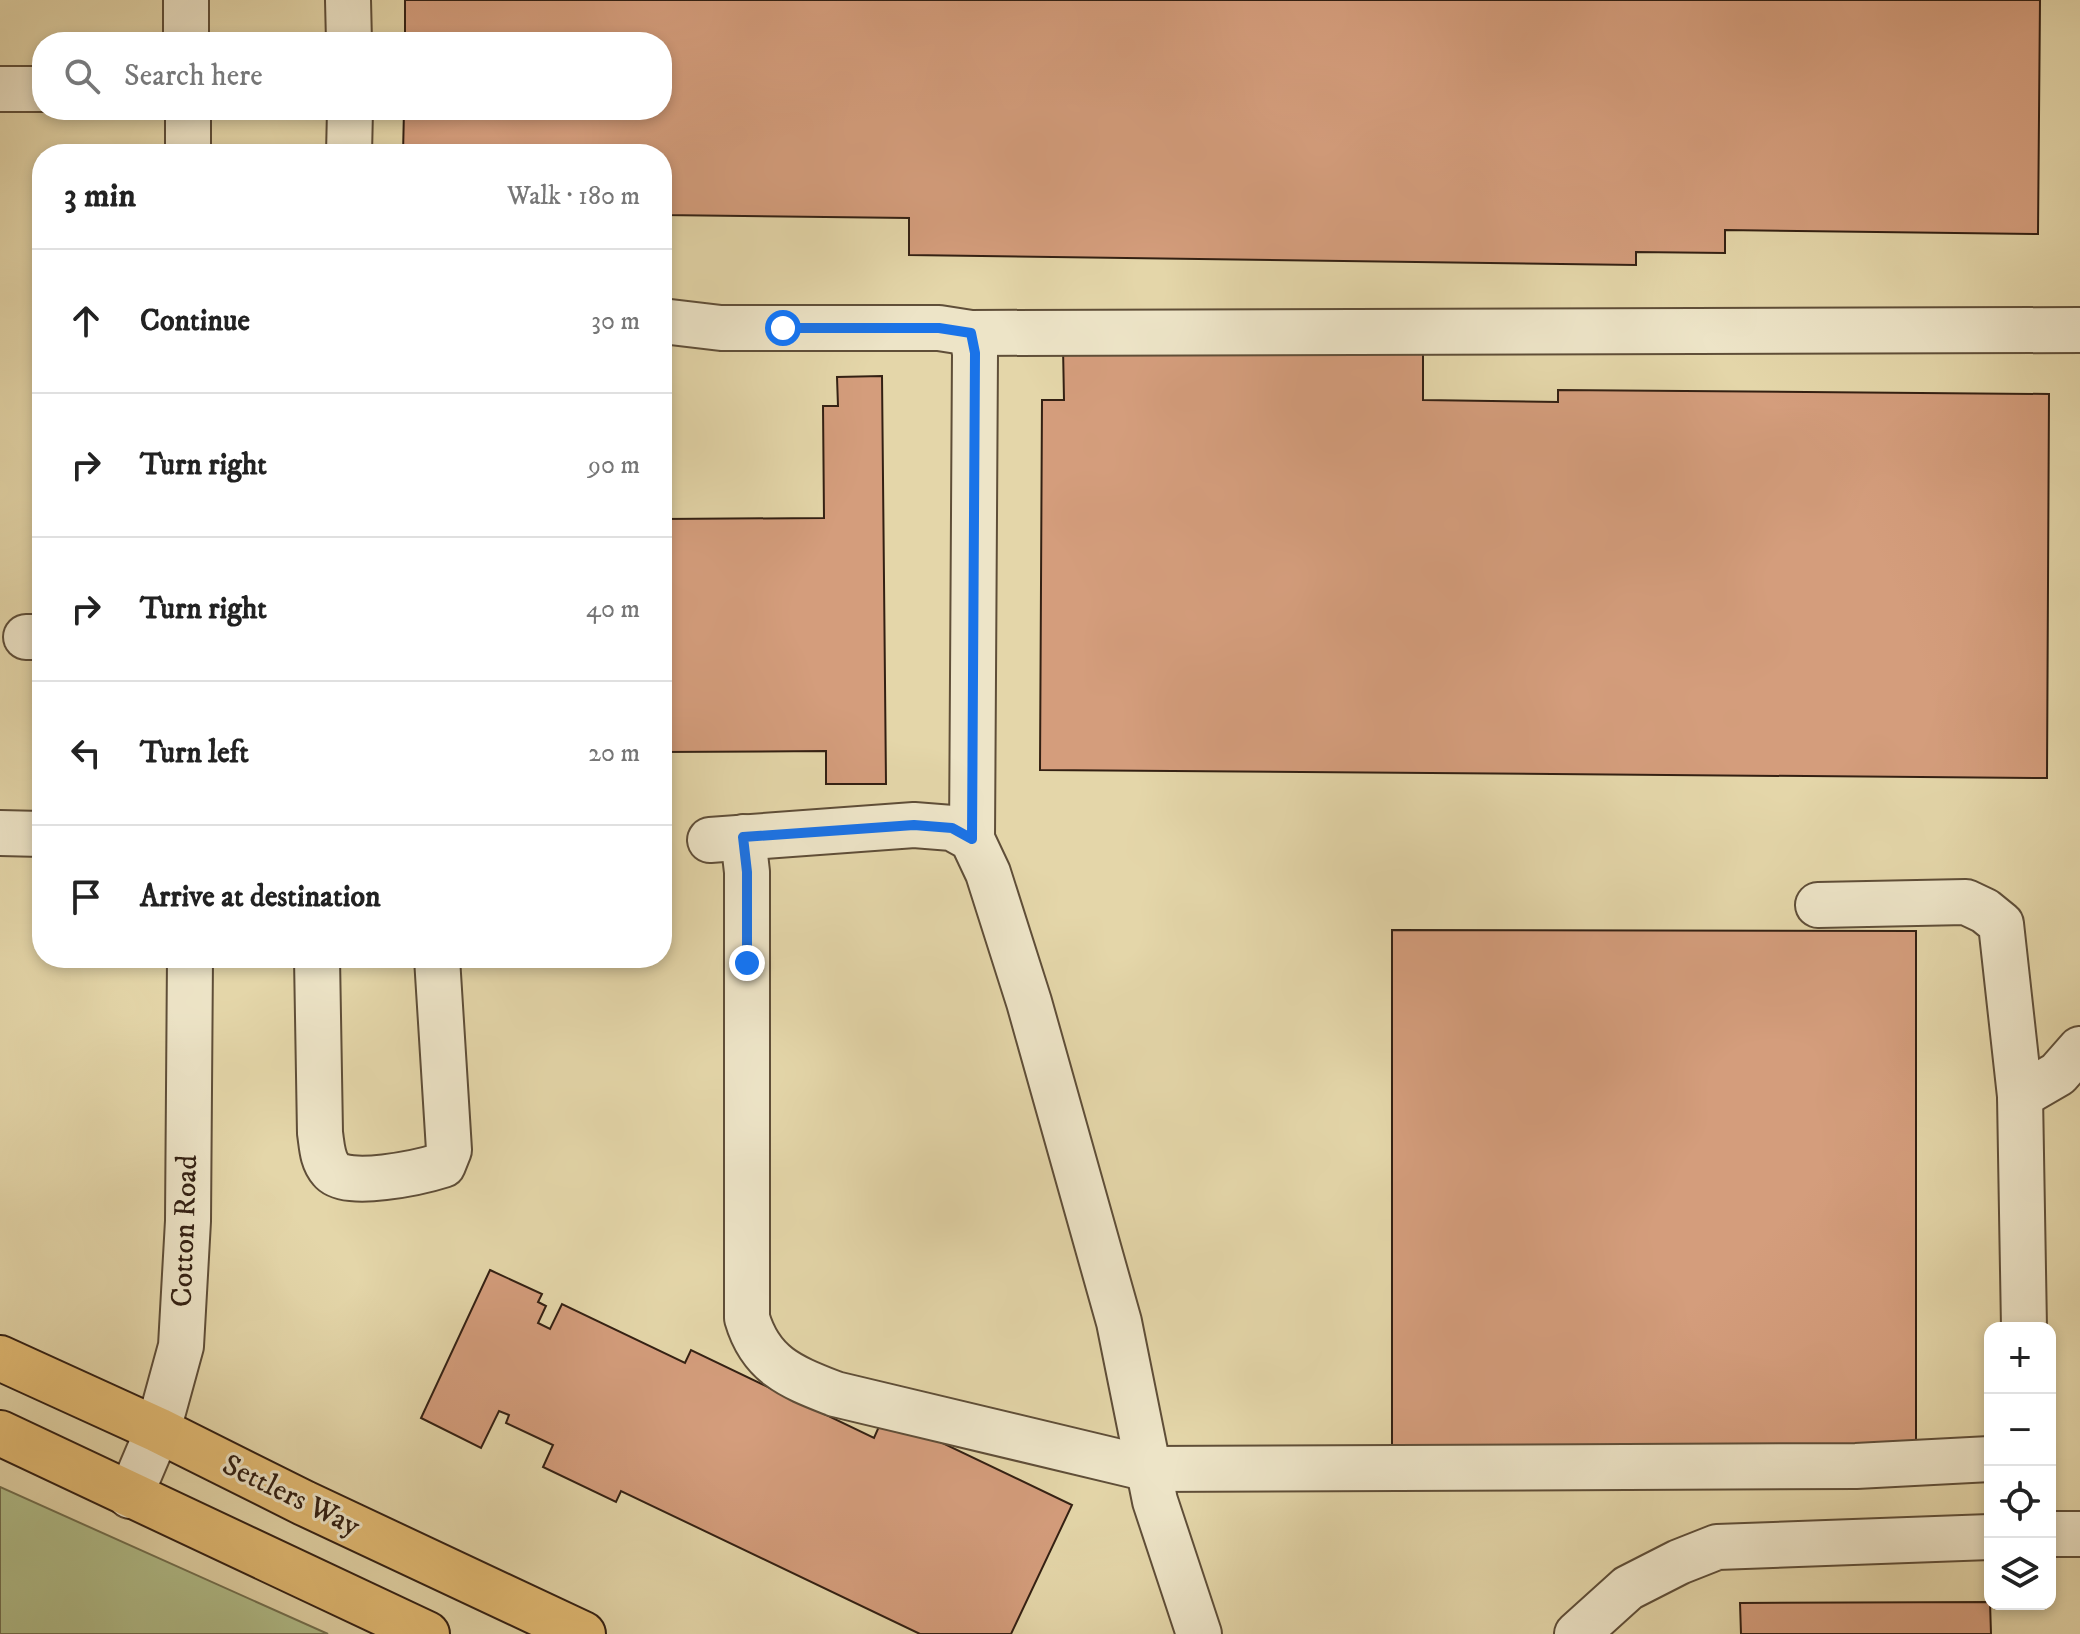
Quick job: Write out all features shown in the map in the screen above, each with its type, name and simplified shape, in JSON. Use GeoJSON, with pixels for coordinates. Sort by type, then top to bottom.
{"type":"FeatureCollection","features":[{"type":"Feature","properties":{"kind":"main road","name":"Settlers Way"},"geometry":{"type":"LineString","coordinates":[[0,1358],[158,1430],[304,1503],[583,1634]]}},
{"type":"Feature","properties":{"kind":"main road"},"geometry":{"type":"LineString","coordinates":[[0,1433],[427,1634]]}},
{"type":"Feature","properties":{"kind":"street"},"geometry":{"type":"LineString","coordinates":[[186,0],[186,32]]}},
{"type":"Feature","properties":{"kind":"street"},"geometry":{"type":"LineString","coordinates":[[348,0],[349,32]]}},
{"type":"Feature","properties":{"kind":"street"},"geometry":{"type":"LineString","coordinates":[[0,89],[32,89]]}},
{"type":"Feature","properties":{"kind":"street"},"geometry":{"type":"LineString","coordinates":[[188,120],[188,144]]}},
{"type":"Feature","properties":{"kind":"street"},"geometry":{"type":"LineString","coordinates":[[349,144],[350,120]]}},
{"type":"Feature","properties":{"kind":"street"},"geometry":{"type":"LineString","coordinates":[[672,322],[721,328],[939,328],[971,333],[2080,330]]}},
{"type":"Feature","properties":{"kind":"street"},"geometry":{"type":"LineString","coordinates":[[971,333],[975,353],[972,839],[988,873],[1029,1002],[1119,1322],[1155,1501],[1199,1634]]}},
{"type":"Feature","properties":{"kind":"street"},"geometry":{"type":"LineString","coordinates":[[972,839],[952,828],[914,825],[727,838],[747,872],[747,1318],[752,1335],[764,1352],[788,1375],[835,1394],[1149,1469],[1856,1466],[1984,1459]]}},
{"type":"Feature","properties":{"kind":"street"},"geometry":{"type":"LineString","coordinates":[[0,833],[32,834]]}},
{"type":"Feature","properties":{"kind":"street"},"geometry":{"type":"LineString","coordinates":[[1818,905],[1966,902],[1985,911],[2001,924],[2020,1096],[2024,1322]]}},
{"type":"Feature","properties":{"kind":"street","name":"Cotton Road"},"geometry":{"type":"LineString","coordinates":[[130,1496],[158,1430],[181,1346],[188,1221],[190,968]]}},
{"type":"Feature","properties":{"kind":"street"},"geometry":{"type":"LineString","coordinates":[[317,968],[320,1133],[324,1157],[331,1171],[343,1178],[401,1175],[443,1165],[449,1150],[438,968]]}},
{"type":"Feature","properties":{"kind":"street"},"geometry":{"type":"LineString","coordinates":[[2020,1096],[2058,1074],[2080,1049]]}},
{"type":"Feature","properties":{"kind":"street"},"geometry":{"type":"LineString","coordinates":[[2056,1534],[2080,1534]]}},
{"type":"Feature","properties":{"kind":"street"},"geometry":{"type":"LineString","coordinates":[[1577,1634],[1628,1588],[1717,1547],[1984,1537]]}},
{"type":"Feature","properties":{"kind":"green space"},"geometry":{"type":"Polygon","coordinates":[[[0,1487],[328,1634],[0,1634],[0,1487]]]}},
{"type":"Feature","properties":{"kind":"building"},"geometry":{"type":"Polygon","coordinates":[[[405,0],[2040,0],[2038,234],[1725,230],[1725,253],[1636,252],[1636,265],[909,255],[909,218],[672,215],[672,144],[403,144],[404,120],[672,120],[672,32],[405,32],[405,0]]]}},
{"type":"Feature","properties":{"kind":"building"},"geometry":{"type":"Polygon","coordinates":[[[1063,347],[1423,350],[1423,400],[1558,402],[1558,390],[2049,394],[2047,778],[1040,770],[1042,400],[1064,400],[1063,347]]]}},
{"type":"Feature","properties":{"kind":"building"},"geometry":{"type":"Polygon","coordinates":[[[882,376],[886,784],[826,784],[826,751],[672,752],[672,519],[824,518],[823,406],[838,406],[837,377],[882,376]]]}},
{"type":"Feature","properties":{"kind":"building"},"geometry":{"type":"Polygon","coordinates":[[[1392,930],[1916,931],[1916,1455],[1392,1454],[1392,930]]]}},
{"type":"Feature","properties":{"kind":"building"},"geometry":{"type":"Polygon","coordinates":[[[490,1270],[542,1294],[538,1302],[546,1306],[538,1323],[550,1329],[562,1304],[685,1363],[691,1350],[874,1438],[884,1415],[1072,1505],[1011,1634],[920,1634],[621,1491],[616,1502],[543,1467],[553,1445],[506,1423],[509,1415],[499,1411],[481,1448],[421,1418],[490,1270]]]}},
{"type":"Feature","properties":{"kind":"building"},"geometry":{"type":"Polygon","coordinates":[[[1984,1602],[1984,1610],[1990,1610],[1991,1634],[1741,1634],[1740,1603],[1984,1602]]]}},
{"type":"Feature","properties":{"kind":"route"},"geometry":{"type":"LineString","coordinates":[[747,963],[747,872],[743,837],[914,825],[952,828],[972,839],[975,353],[971,333],[939,328],[783,328]]}}]}
